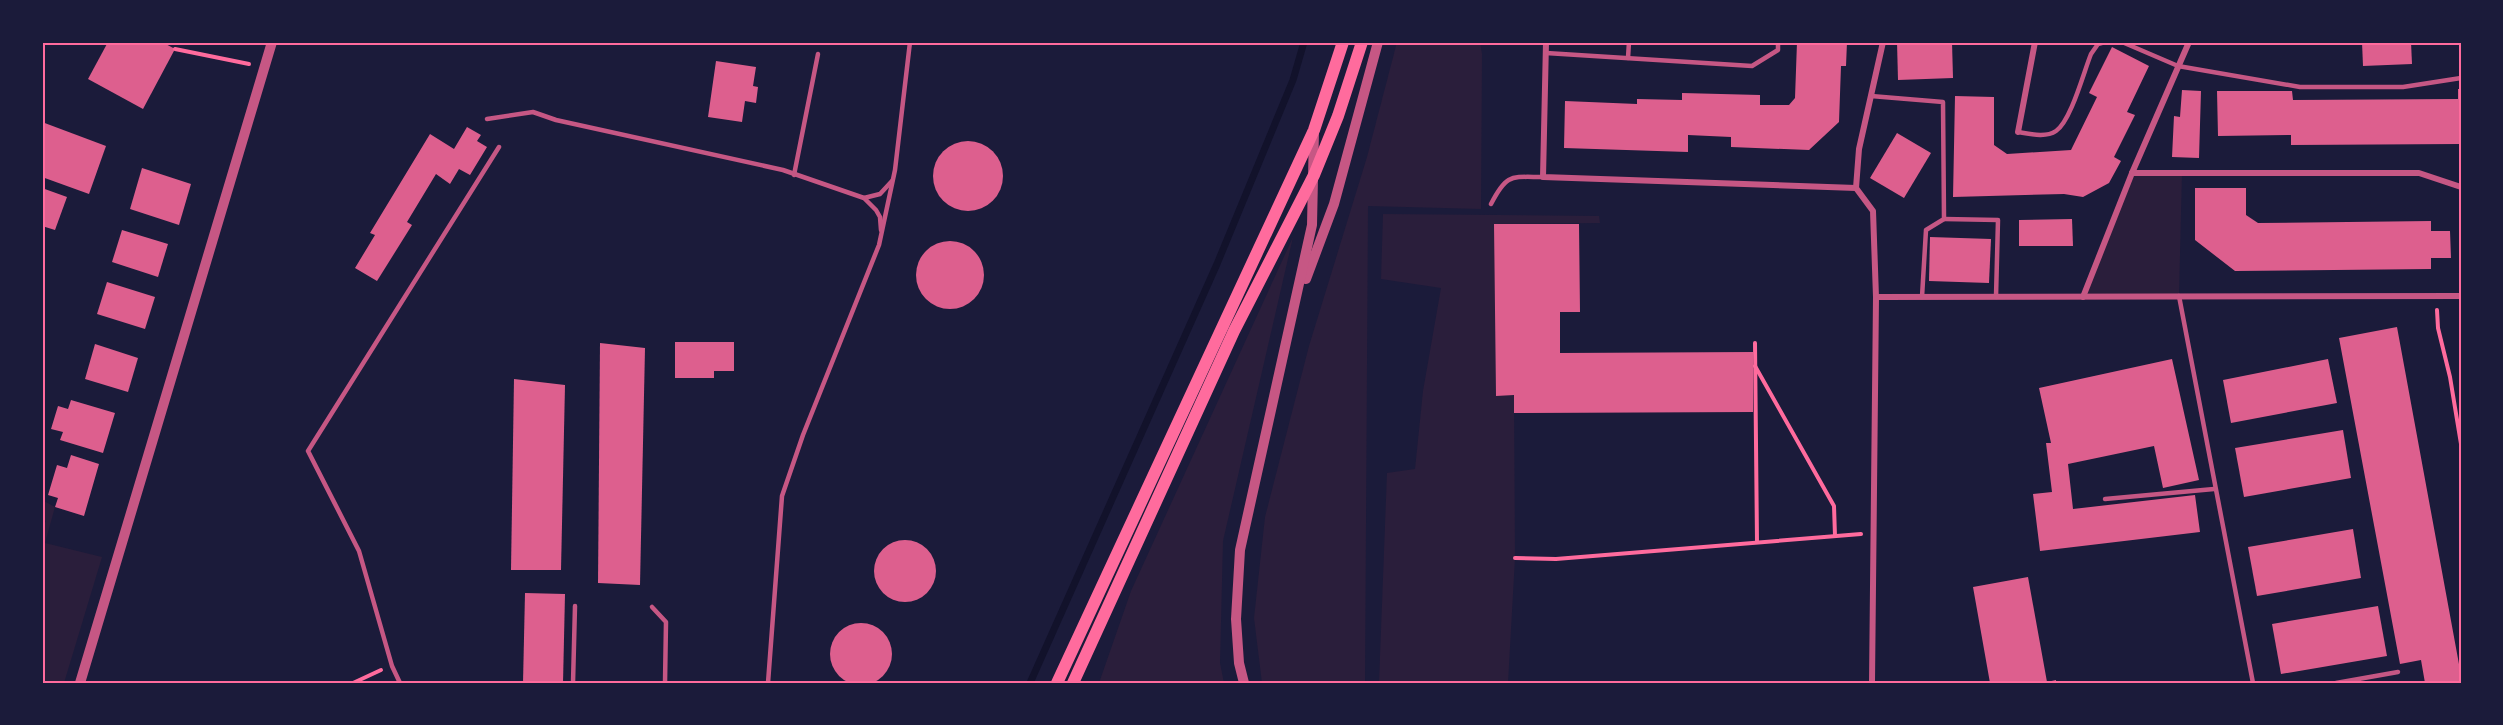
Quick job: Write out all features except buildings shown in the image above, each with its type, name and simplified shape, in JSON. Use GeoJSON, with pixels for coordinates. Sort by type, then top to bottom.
{"type":"FeatureCollection","features":[{"type":"Feature","properties":{"kind":"main road"},"geometry":{"type":"LineString","coordinates":[[1058,683],[1314,130],[1343,42]]}},
{"type":"Feature","properties":{"kind":"main road"},"geometry":{"type":"LineString","coordinates":[[1073,683],[1234,331],[1314,175],[1338,116],[1362,42]]}},
{"type":"Feature","properties":{"kind":"street"},"geometry":{"type":"LineString","coordinates":[[80,683],[272,42]]}},
{"type":"Feature","properties":{"kind":"street"},"geometry":{"type":"LineString","coordinates":[[1292,316],[1334,204],[1378,42]]}},
{"type":"Feature","properties":{"kind":"street"},"geometry":{"type":"LineString","coordinates":[[1546,42],[1543,177],[1856,188]]}},
{"type":"Feature","properties":{"kind":"street"},"geometry":{"type":"LineString","coordinates":[[1872,683],[1876,297],[1873,211],[1856,188],[1859,148],[1883,42]]}},
{"type":"Feature","properties":{"kind":"street"},"geometry":{"type":"LineString","coordinates":[[2018,132],[2035,42]]}},
{"type":"Feature","properties":{"kind":"street"},"geometry":{"type":"LineString","coordinates":[[2082,297],[2132,173],[2189,42]]}},
{"type":"Feature","properties":{"kind":"street"},"geometry":{"type":"LineString","coordinates":[[1244,683],[1239,663],[1236,619],[1240,549],[1312,225],[1314,130]]}},
{"type":"Feature","properties":{"kind":"street"},"geometry":{"type":"LineString","coordinates":[[2132,173],[2418,173],[2461,187]]}},
{"type":"Feature","properties":{"kind":"street"},"geometry":{"type":"LineString","coordinates":[[1876,297],[2461,296]]}},
{"type":"Feature","properties":{"kind":"lane"},"geometry":{"type":"LineString","coordinates":[[768,683],[782,496],[803,435],[879,245],[895,170],[910,42]]}},
{"type":"Feature","properties":{"kind":"lane"},"geometry":{"type":"LineString","coordinates":[[1628,58],[1629,42]]}},
{"type":"Feature","properties":{"kind":"lane"},"geometry":{"type":"LineString","coordinates":[[1546,53],[1752,66],[1778,50],[1778,42]]}},
{"type":"Feature","properties":{"kind":"lane"},"geometry":{"type":"LineString","coordinates":[[2018,132],[2044,135],[2056,131],[2066,119],[2091,54],[2098,45],[2105,42]]}},
{"type":"Feature","properties":{"kind":"lane"},"geometry":{"type":"LineString","coordinates":[[2122,42],[2178,66],[2300,87],[2403,87],[2461,78]]}},
{"type":"Feature","properties":{"kind":"lane"},"geometry":{"type":"LineString","coordinates":[[794,175],[818,54]]}},
{"type":"Feature","properties":{"kind":"lane"},"geometry":{"type":"LineString","coordinates":[[1871,96],[1943,102],[1944,219]]}},
{"type":"Feature","properties":{"kind":"lane"},"geometry":{"type":"LineString","coordinates":[[487,119],[533,112],[556,120],[794,175],[871,203],[880,217],[879,245]]}},
{"type":"Feature","properties":{"kind":"lane"},"geometry":{"type":"LineString","coordinates":[[400,683],[359,551],[308,451],[499,147]]}},
{"type":"Feature","properties":{"kind":"lane"},"geometry":{"type":"LineString","coordinates":[[856,196],[870,197],[880,194],[888,187],[895,170]]}},
{"type":"Feature","properties":{"kind":"lane"},"geometry":{"type":"LineString","coordinates":[[1491,204],[1500,185],[1511,177],[1543,177]]}},
{"type":"Feature","properties":{"kind":"lane"},"geometry":{"type":"LineString","coordinates":[[1922,297],[1926,230],[1944,219],[1998,220],[1996,297]]}},
{"type":"Feature","properties":{"kind":"lane"},"geometry":{"type":"LineString","coordinates":[[2179,296],[2214,489],[2253,683]]}},
{"type":"Feature","properties":{"kind":"lane"},"geometry":{"type":"LineString","coordinates":[[2105,499],[2214,489]]}},
{"type":"Feature","properties":{"kind":"lane"},"geometry":{"type":"LineString","coordinates":[[573,683],[575,606]]}},
{"type":"Feature","properties":{"kind":"lane"},"geometry":{"type":"LineString","coordinates":[[652,607],[666,622],[665,683]]}},
{"type":"Feature","properties":{"kind":"lane"},"geometry":{"type":"LineString","coordinates":[[2336,683],[2398,672]]}},
{"type":"Feature","properties":{"kind":"path"},"geometry":{"type":"LineString","coordinates":[[175,50],[265,67]]}},
{"type":"Feature","properties":{"kind":"path"},"geometry":{"type":"LineString","coordinates":[[2437,296],[2438,328],[2450,377],[2461,444]]}},
{"type":"Feature","properties":{"kind":"path"},"geometry":{"type":"LineString","coordinates":[[1755,343],[1757,542]]}},
{"type":"Feature","properties":{"kind":"path"},"geometry":{"type":"LineString","coordinates":[[1755,365],[1834,506],[1835,536]]}},
{"type":"Feature","properties":{"kind":"path"},"geometry":{"type":"LineString","coordinates":[[1515,558],[1556,559],[1874,533]]}},
{"type":"Feature","properties":{"kind":"path"},"geometry":{"type":"LineString","coordinates":[[353,683],[393,666]]}},
{"type":"Feature","properties":{"kind":"shaded area"},"geometry":{"type":"Polygon","coordinates":[[[1397,42],[1480,42],[1482,54],[1481,209],[1368,206],[1365,683],[1262,683],[1254,618],[1265,517],[1309,346],[1367,157],[1397,42]]]}},
{"type":"Feature","properties":{"kind":"shaded area"},"geometry":{"type":"Polygon","coordinates":[[[2132,173],[2182,173],[2179,296],[2083,297],[2132,173]]]}},
{"type":"Feature","properties":{"kind":"shaded area"},"geometry":{"type":"Polygon","coordinates":[[[1383,214],[1599,216],[1600,223],[1494,224],[1496,395],[1514,395],[1515,558],[1508,683],[1379,683],[1387,473],[1415,469],[1423,391],[1441,288],[1381,279],[1383,214]]]}},
{"type":"Feature","properties":{"kind":"shaded area"},"geometry":{"type":"Polygon","coordinates":[[[1293,237],[1223,541],[1220,663],[1224,683],[1099,683],[1131,591],[1293,237]]]}},
{"type":"Feature","properties":{"kind":"shaded area"},"geometry":{"type":"Polygon","coordinates":[[[42,500],[55,507],[45,543],[102,557],[64,683],[42,683],[42,528],[46,521],[42,518],[42,500]]]}},
{"type":"Feature","properties":{"kind":"waterway"},"geometry":{"type":"LineString","coordinates":[[1030,683],[1217,264],[1293,80],[1304,42]]}}]}
